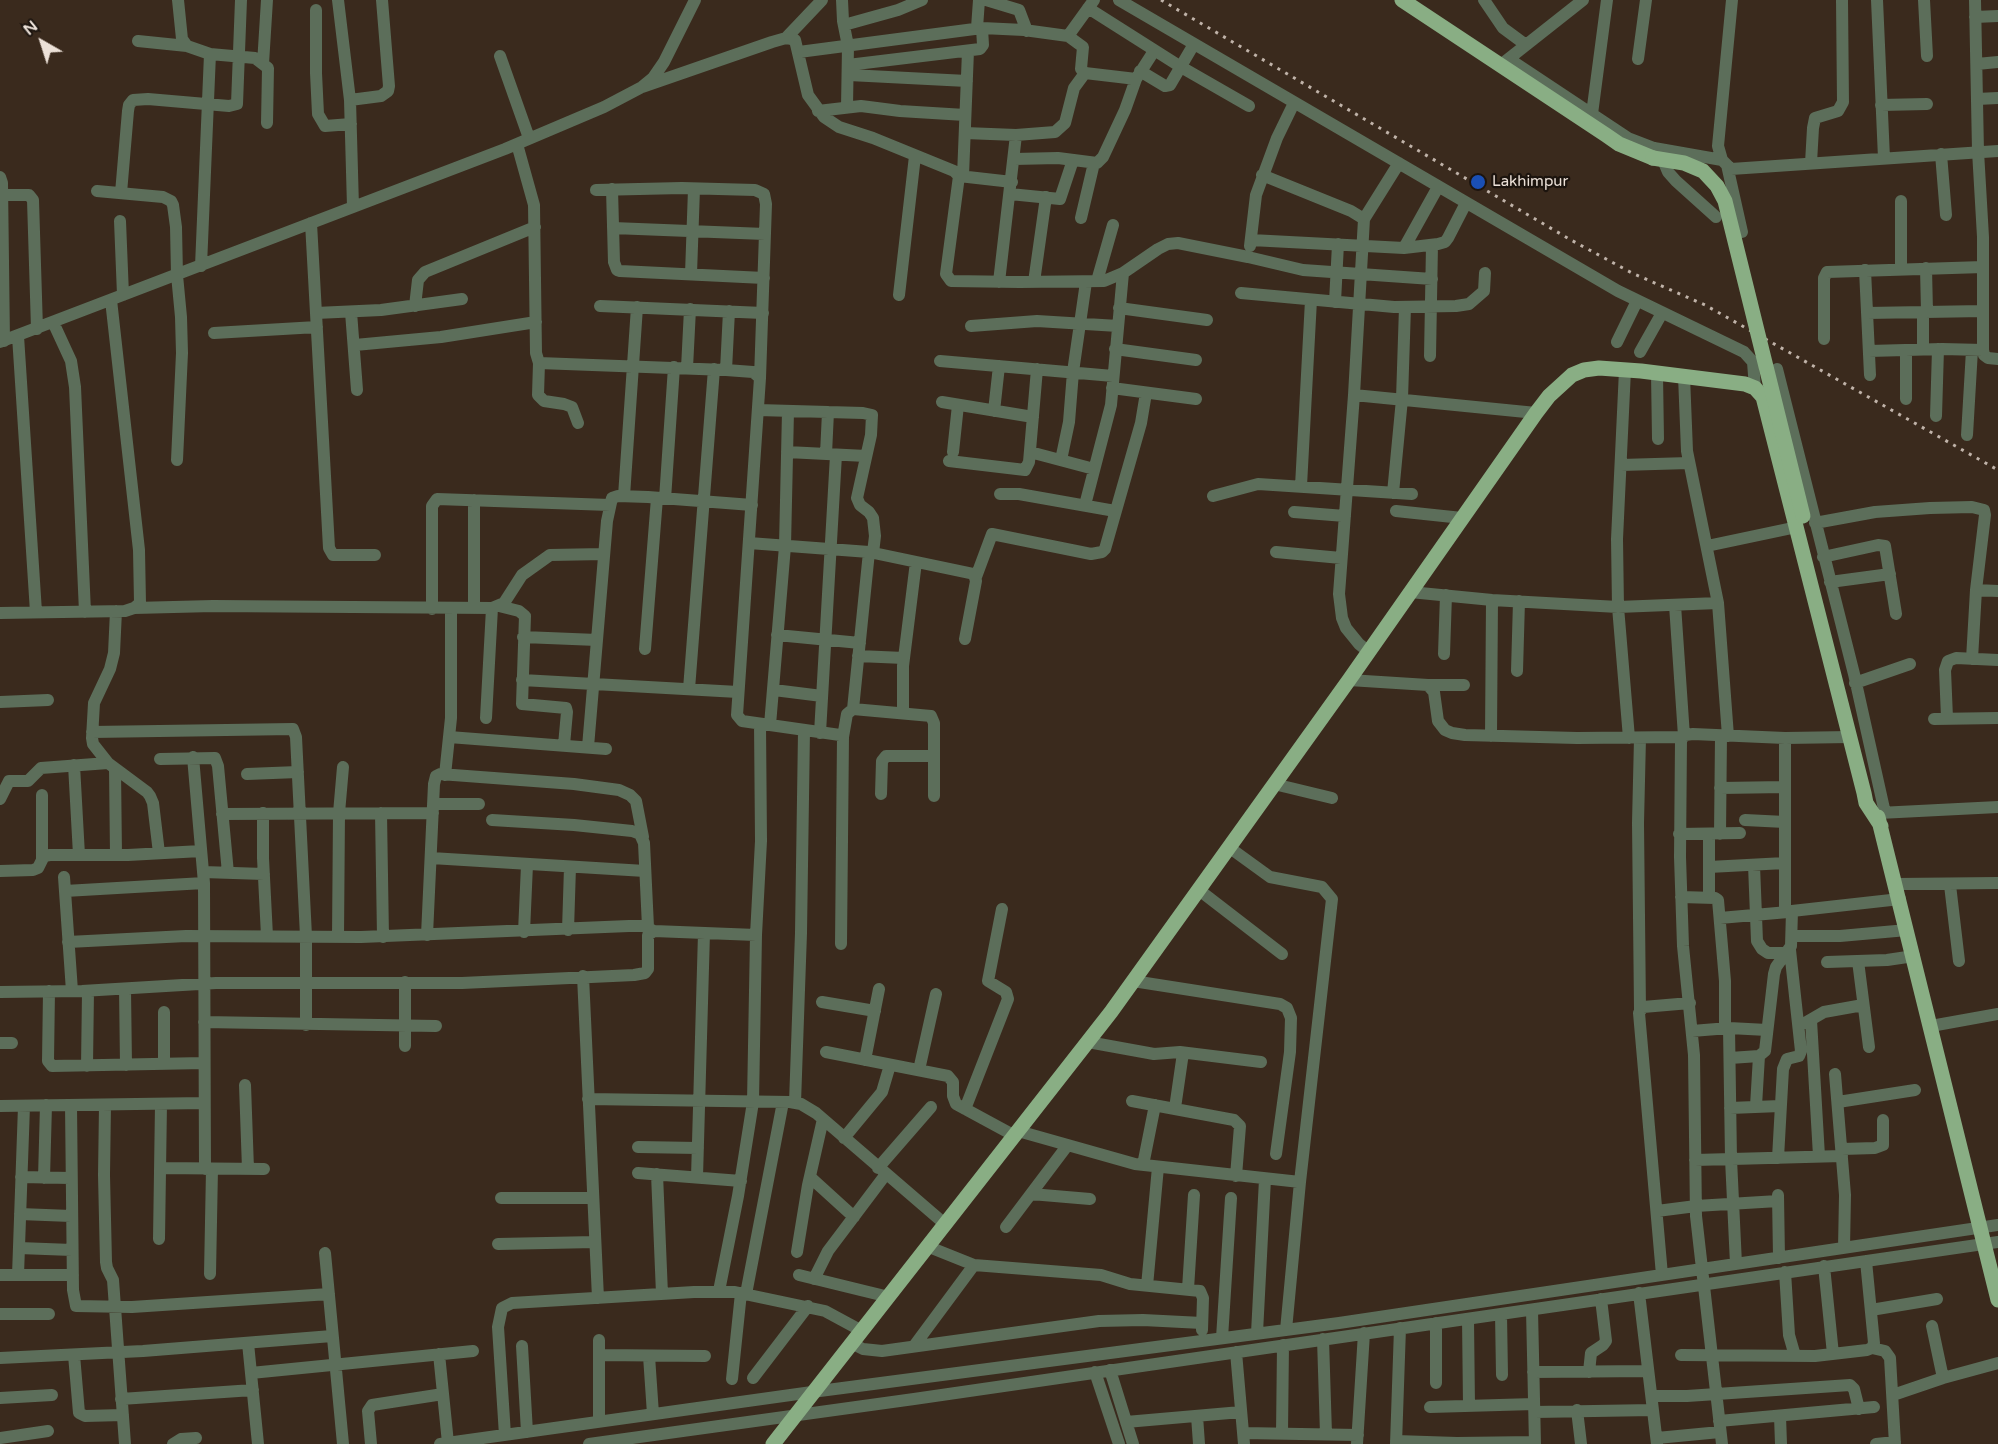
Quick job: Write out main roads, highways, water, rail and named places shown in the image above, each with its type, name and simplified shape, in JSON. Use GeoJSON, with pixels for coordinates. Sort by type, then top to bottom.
{"type":"FeatureCollection","features":[{"type":"Feature","properties":{"kind":"main road"},"geometry":{"type":"LineString","coordinates":[[1402,0],[1505,62],[1619,144],[1656,153],[1702,171],[1717,186],[1725,201],[1986,1238],[1998,1300]]}},
{"type":"Feature","properties":{"kind":"main road"},"geometry":{"type":"LineString","coordinates":[[780,1441],[810,1395],[929,1247],[1133,981],[1230,848],[1536,413],[1560,385],[1584,370],[1599,368],[1624,370],[1745,384],[1755,388],[1763,397],[1866,803],[1880,814]]}},
{"type":"Feature","properties":{"kind":"railway"},"geometry":{"type":"LineString","coordinates":[[1161,0],[1571,240],[1632,273],[1705,305],[1998,470]]}},
{"type":"Feature","properties":{"kind":"place","name":"Lakhimpur"},"geometry":{"type":"Point","coordinates":[1478,182]}}]}
